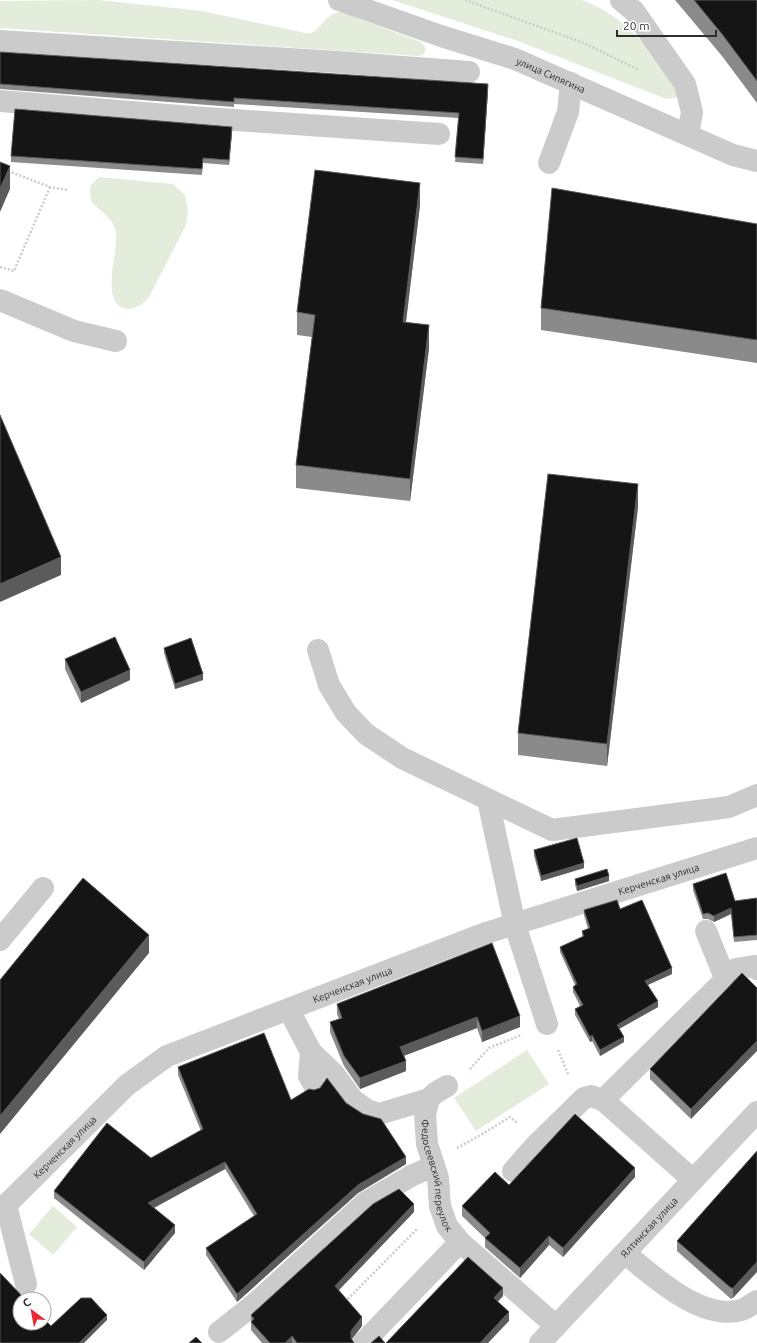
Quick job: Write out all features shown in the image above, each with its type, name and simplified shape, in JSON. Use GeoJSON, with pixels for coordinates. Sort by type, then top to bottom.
{"type":"FeatureCollection","features":[{"type":"Feature","properties":{"kind":"street","name":"улица Сипягина"},"geometry":{"type":"LineString","coordinates":[[339,0],[441,36],[515,59],[733,155],[757,161]]}},
{"type":"Feature","properties":{"kind":"street"},"geometry":{"type":"LineString","coordinates":[[621,0],[634,11],[685,84],[692,112],[688,135]]}},
{"type":"Feature","properties":{"kind":"street"},"geometry":{"type":"LineString","coordinates":[[0,41],[337,62],[469,72]]}},
{"type":"Feature","properties":{"kind":"street"},"geometry":{"type":"LineString","coordinates":[[549,163],[568,112],[571,83]]}},
{"type":"Feature","properties":{"kind":"street"},"geometry":{"type":"LineString","coordinates":[[0,101],[191,117],[439,134]]}},
{"type":"Feature","properties":{"kind":"street"},"geometry":{"type":"LineString","coordinates":[[0,300],[74,331],[116,341]]}},
{"type":"Feature","properties":{"kind":"street"},"geometry":{"type":"LineString","coordinates":[[318,650],[329,685],[346,713],[366,734],[402,758],[552,830],[729,807],[757,795]]}},
{"type":"Feature","properties":{"kind":"street"},"geometry":{"type":"LineString","coordinates":[[488,800],[515,925],[547,1024]]}},
{"type":"Feature","properties":{"kind":"street","name":"Керченская улица"},"geometry":{"type":"LineString","coordinates":[[3,1208],[127,1085],[167,1056],[230,1030],[289,1010],[483,934],[757,848]]}},
{"type":"Feature","properties":{"kind":"street"},"geometry":{"type":"LineString","coordinates":[[0,940],[43,888]]}},
{"type":"Feature","properties":{"kind":"street"},"geometry":{"type":"LineString","coordinates":[[706,931],[725,978]]}},
{"type":"Feature","properties":{"kind":"street"},"geometry":{"type":"LineString","coordinates":[[603,1100],[725,978],[736,969],[754,966],[757,968]]}},
{"type":"Feature","properties":{"kind":"street"},"geometry":{"type":"LineString","coordinates":[[289,1010],[312,1052],[334,1074],[353,1100],[367,1110],[379,1114],[429,1099],[435,1093],[447,1086]]}},
{"type":"Feature","properties":{"kind":"street"},"geometry":{"type":"LineString","coordinates":[[312,1052],[309,1076],[314,1085]]}},
{"type":"Feature","properties":{"kind":"street"},"geometry":{"type":"LineString","coordinates":[[513,1171],[537,1144],[580,1101],[591,1096],[603,1100],[693,1180]]}},
{"type":"Feature","properties":{"kind":"street","name":"Федосеевский переулок"},"geometry":{"type":"LineString","coordinates":[[429,1099],[426,1114],[427,1144],[441,1196],[440,1206],[447,1226],[460,1242],[556,1326]]}},
{"type":"Feature","properties":{"kind":"street","name":"Ялтинская улица"},"geometry":{"type":"LineString","coordinates":[[540,1343],[757,1112]]}},
{"type":"Feature","properties":{"kind":"street"},"geometry":{"type":"LineString","coordinates":[[219,1332],[258,1301],[366,1202],[413,1175],[434,1166]]}},
{"type":"Feature","properties":{"kind":"street"},"geometry":{"type":"LineString","coordinates":[[3,1208],[26,1284]]}},
{"type":"Feature","properties":{"kind":"street"},"geometry":{"type":"LineString","coordinates":[[363,1343],[460,1242]]}},
{"type":"Feature","properties":{"kind":"street"},"geometry":{"type":"LineString","coordinates":[[625,1253],[691,1303],[731,1311],[743,1309],[757,1301]]}},
{"type":"Feature","properties":{"kind":"path"},"geometry":{"type":"LineString","coordinates":[[465,0],[584,43],[645,73]]}},
{"type":"Feature","properties":{"kind":"path"},"geometry":{"type":"LineString","coordinates":[[7,170],[50,187],[68,190]]}},
{"type":"Feature","properties":{"kind":"path"},"geometry":{"type":"LineString","coordinates":[[0,267],[14,271],[50,187]]}},
{"type":"Feature","properties":{"kind":"path"},"geometry":{"type":"LineString","coordinates":[[447,1086],[465,1075],[489,1048],[547,1024],[580,1101]]}},
{"type":"Feature","properties":{"kind":"path"},"geometry":{"type":"LineString","coordinates":[[434,1166],[457,1148],[510,1117]]}},
{"type":"Feature","properties":{"kind":"path"},"geometry":{"type":"LineString","coordinates":[[342,1304],[354,1294],[440,1206]]}},
{"type":"Feature","properties":{"kind":"green space"},"geometry":{"type":"Polygon","coordinates":[[[99,0],[202,11],[310,34],[331,15],[341,12],[421,42],[426,49],[423,55],[419,56],[0,28],[0,1],[99,0]]]}},
{"type":"Feature","properties":{"kind":"green space"},"geometry":{"type":"Polygon","coordinates":[[[392,0],[582,0],[598,7],[612,16],[638,37],[680,90],[679,97],[666,99],[518,41],[392,0]]]}},
{"type":"Feature","properties":{"kind":"green space"},"geometry":{"type":"Polygon","coordinates":[[[99,177],[173,184],[185,195],[188,211],[186,225],[149,297],[142,304],[134,308],[128,309],[119,306],[114,299],[112,276],[116,232],[109,218],[91,201],[90,186],[99,177]]]}},
{"type":"Feature","properties":{"kind":"green space"},"geometry":{"type":"Polygon","coordinates":[[[527,1050],[549,1084],[476,1131],[454,1098],[527,1050]]]}},
{"type":"Feature","properties":{"kind":"green space"},"geometry":{"type":"Polygon","coordinates":[[[53,1206],[77,1227],[53,1255],[29,1234],[53,1206]]]}},
{"type":"Feature","properties":{"kind":"building"},"geometry":{"type":"Polygon","coordinates":[[[694,0],[757,0],[757,81],[722,34],[694,0]]]}},
{"type":"Feature","properties":{"kind":"building"},"geometry":{"type":"Polygon","coordinates":[[[0,52],[488,84],[483,159],[455,157],[459,113],[234,98],[234,102],[0,84],[0,52]]]}},
{"type":"Feature","properties":{"kind":"building"},"geometry":{"type":"Polygon","coordinates":[[[15,109],[232,127],[229,160],[203,158],[202,169],[11,156],[15,109]]]}},
{"type":"Feature","properties":{"kind":"building"},"geometry":{"type":"Polygon","coordinates":[[[0,162],[10,166],[0,189],[0,162]]]}},
{"type":"Feature","properties":{"kind":"building"},"geometry":{"type":"Polygon","coordinates":[[[315,170],[420,183],[403,322],[429,325],[410,479],[296,465],[315,315],[297,312],[315,170]]]}},
{"type":"Feature","properties":{"kind":"building"},"geometry":{"type":"Polygon","coordinates":[[[552,188],[757,224],[757,340],[541,308],[552,188]]]}},
{"type":"Feature","properties":{"kind":"building"},"geometry":{"type":"Polygon","coordinates":[[[0,415],[61,557],[0,584],[0,415]]]}},
{"type":"Feature","properties":{"kind":"building"},"geometry":{"type":"Polygon","coordinates":[[[548,474],[638,484],[607,744],[518,733],[548,474]]]}},
{"type":"Feature","properties":{"kind":"building"},"geometry":{"type":"Polygon","coordinates":[[[115,637],[130,670],[81,692],[65,659],[115,637]]]}},
{"type":"Feature","properties":{"kind":"building"},"geometry":{"type":"Polygon","coordinates":[[[191,638],[203,674],[175,684],[164,648],[191,638]]]}},
{"type":"Feature","properties":{"kind":"building"},"geometry":{"type":"Polygon","coordinates":[[[577,838],[584,863],[541,876],[534,850],[577,838]]]}},
{"type":"Feature","properties":{"kind":"building"},"geometry":{"type":"Polygon","coordinates":[[[607,869],[609,876],[577,886],[575,879],[607,869]]]}},
{"type":"Feature","properties":{"kind":"building"},"geometry":{"type":"Polygon","coordinates":[[[726,873],[735,901],[757,898],[757,935],[734,937],[731,908],[714,916],[708,913],[703,914],[693,884],[726,873]]]}},
{"type":"Feature","properties":{"kind":"building"},"geometry":{"type":"Polygon","coordinates":[[[83,878],[149,935],[0,1116],[0,980],[83,878]]]}},
{"type":"Feature","properties":{"kind":"building"},"geometry":{"type":"Polygon","coordinates":[[[617,900],[620,909],[642,900],[672,968],[645,981],[658,1001],[617,1025],[624,1037],[600,1050],[592,1035],[590,1037],[575,1009],[583,1005],[573,987],[577,984],[560,947],[584,936],[582,931],[590,928],[584,910],[617,900]]]}},
{"type":"Feature","properties":{"kind":"building"},"geometry":{"type":"Polygon","coordinates":[[[492,943],[520,1016],[482,1031],[477,1017],[400,1047],[406,1061],[360,1078],[344,1056],[330,1022],[342,1018],[337,1004],[492,943]]]}},
{"type":"Feature","properties":{"kind":"building"},"geometry":{"type":"Polygon","coordinates":[[[742,973],[757,988],[757,1041],[691,1109],[650,1069],[742,973]]]}},
{"type":"Feature","properties":{"kind":"building"},"geometry":{"type":"Polygon","coordinates":[[[264,1033],[291,1100],[309,1089],[314,1090],[320,1088],[327,1078],[346,1103],[363,1114],[381,1119],[406,1157],[358,1185],[237,1294],[206,1248],[257,1214],[225,1162],[148,1203],[175,1225],[144,1262],[54,1191],[107,1123],[151,1158],[203,1129],[178,1067],[264,1033]]]}},
{"type":"Feature","properties":{"kind":"building"},"geometry":{"type":"Polygon","coordinates":[[[575,1114],[635,1168],[563,1248],[549,1236],[520,1268],[485,1238],[490,1233],[462,1206],[495,1172],[509,1185],[575,1114]]]}},
{"type":"Feature","properties":{"kind":"building"},"geometry":{"type":"Polygon","coordinates":[[[757,1151],[757,1262],[733,1288],[731,1288],[677,1241],[757,1151]]]}},
{"type":"Feature","properties":{"kind":"building"},"geometry":{"type":"Polygon","coordinates":[[[399,1189],[414,1204],[335,1286],[362,1317],[351,1331],[351,1338],[354,1343],[297,1343],[292,1336],[285,1343],[270,1343],[251,1322],[254,1319],[251,1315],[373,1204],[399,1189]]]}},
{"type":"Feature","properties":{"kind":"building"},"geometry":{"type":"Polygon","coordinates":[[[468,1257],[503,1288],[494,1298],[509,1312],[480,1343],[386,1343],[468,1257]]]}},
{"type":"Feature","properties":{"kind":"building"},"geometry":{"type":"Polygon","coordinates":[[[0,1273],[17,1291],[12,1291],[12,1331],[52,1331],[52,1325],[81,1298],[91,1298],[107,1315],[79,1343],[0,1343],[0,1273]]]}},
{"type":"Feature","properties":{"kind":"building"},"geometry":{"type":"Polygon","coordinates":[[[379,1336],[385,1343],[371,1343],[379,1336]]]}},
{"type":"Feature","properties":{"kind":"building"},"geometry":{"type":"Polygon","coordinates":[[[196,1337],[202,1343],[189,1343],[196,1337]]]}}]}
